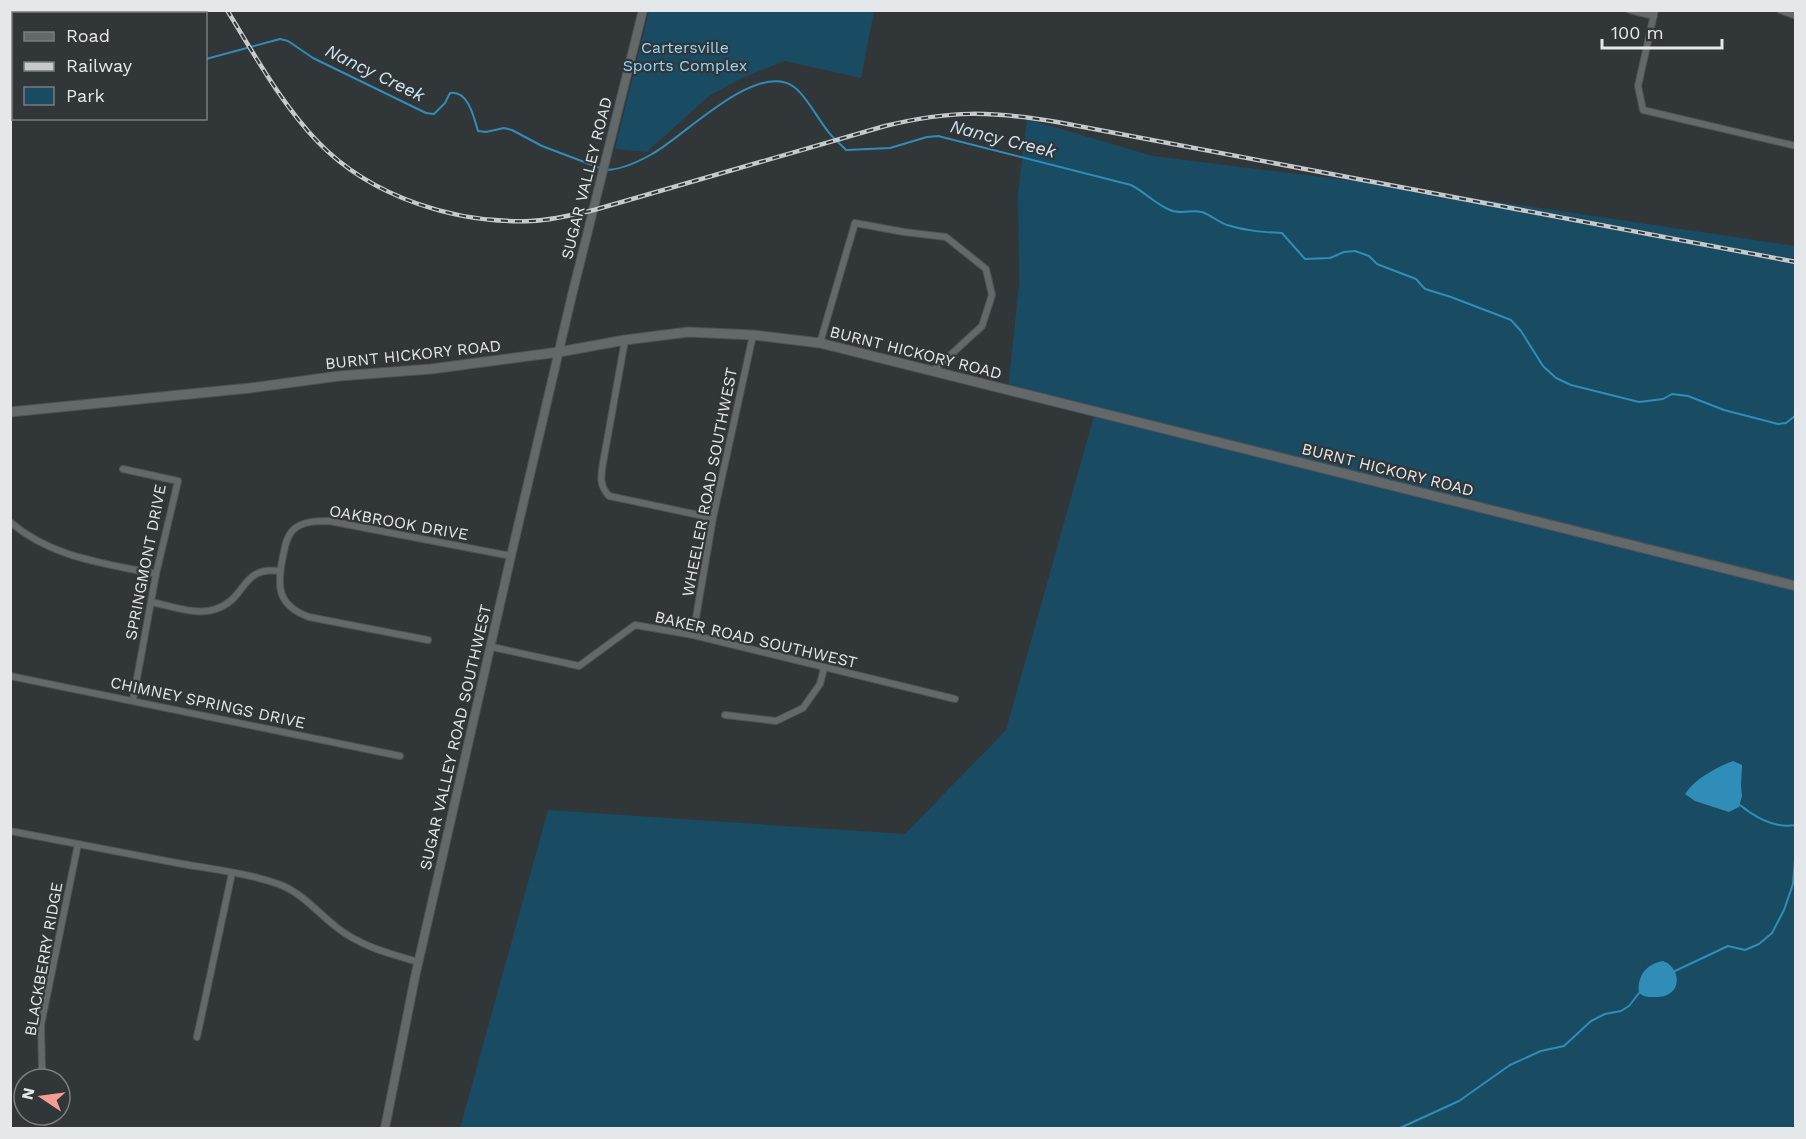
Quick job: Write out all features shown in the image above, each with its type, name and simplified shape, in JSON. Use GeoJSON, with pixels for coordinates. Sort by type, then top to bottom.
{"type":"FeatureCollection","features":[{"type":"Feature","properties":{"kind":"main road","name":"BURNT HICKORY ROAD"},"geometry":{"type":"LineString","coordinates":[[10,412],[250,388],[339,376],[431,369],[688,332],[753,335],[820,344],[933,371],[1796,586]]}},
{"type":"Feature","properties":{"kind":"street","name":"SUGAR VALLEY ROAD"},"geometry":{"type":"LineString","coordinates":[[559,352],[643,10]]}},
{"type":"Feature","properties":{"kind":"street"},"geometry":{"type":"LineString","coordinates":[[1630,10],[1654,13],[1638,86],[1642,110],[1796,146]]}},
{"type":"Feature","properties":{"kind":"street"},"geometry":{"type":"LineString","coordinates":[[1780,10],[1796,16]]}},
{"type":"Feature","properties":{"kind":"street"},"geometry":{"type":"LineString","coordinates":[[820,344],[855,223],[945,237],[986,269],[992,295],[982,326],[933,371]]}},
{"type":"Feature","properties":{"kind":"street","name":"WHEELER ROAD SOUTHWEST"},"geometry":{"type":"LineString","coordinates":[[693,635],[713,518],[753,335]]}},
{"type":"Feature","properties":{"kind":"street"},"geometry":{"type":"LineString","coordinates":[[626,340],[601,478],[602,486],[609,496],[713,518]]}},
{"type":"Feature","properties":{"kind":"street","name":"SUGAR VALLEY ROAD SOUTHWEST"},"geometry":{"type":"LineString","coordinates":[[385,1128],[419,962],[559,352]]}},
{"type":"Feature","properties":{"kind":"street","name":"SPRINGMONT DRIVE"},"geometry":{"type":"LineString","coordinates":[[123,469],[178,481],[156,574],[133,700]]}},
{"type":"Feature","properties":{"kind":"street","name":"OAKBROOK DRIVE"},"geometry":{"type":"LineString","coordinates":[[428,640],[298,613],[285,601],[278,582],[286,540],[293,530],[300,525],[316,521],[329,521],[511,556]]}},
{"type":"Feature","properties":{"kind":"street"},"geometry":{"type":"LineString","coordinates":[[10,522],[58,552],[156,574]]}},
{"type":"Feature","properties":{"kind":"street"},"geometry":{"type":"LineString","coordinates":[[152,602],[193,610],[216,609],[231,601],[254,574],[267,569],[280,571]]}},
{"type":"Feature","properties":{"kind":"street","name":"BAKER ROAD SOUTHWEST"},"geometry":{"type":"LineString","coordinates":[[492,646],[579,666],[635,625],[693,635],[955,699]]}},
{"type":"Feature","properties":{"kind":"street"},"geometry":{"type":"LineString","coordinates":[[725,716],[776,722],[803,708],[820,684],[824,668]]}},
{"type":"Feature","properties":{"kind":"street","name":"CHIMNEY SPRINGS DRIVE"},"geometry":{"type":"LineString","coordinates":[[10,676],[400,756]]}},
{"type":"Feature","properties":{"kind":"street"},"geometry":{"type":"LineString","coordinates":[[10,831],[279,884],[306,900],[335,927],[353,939],[419,962]]}},
{"type":"Feature","properties":{"kind":"street","name":"BLACKBERRY RIDGE"},"geometry":{"type":"LineString","coordinates":[[42,1067],[41,1025],[78,844]]}},
{"type":"Feature","properties":{"kind":"street"},"geometry":{"type":"LineString","coordinates":[[197,1037],[232,873]]}},
{"type":"Feature","properties":{"kind":"green space","name":"Cartersville Sports Complex"},"geometry":{"type":"Polygon","coordinates":[[[649,10],[874,11],[861,78],[785,61],[742,78],[709,96],[647,152],[615,149],[649,10]]]}},
{"type":"Feature","properties":{"kind":"green space"},"geometry":{"type":"Polygon","coordinates":[[[1027,119],[1153,156],[1379,184],[1795,246],[1795,1128],[460,1128],[548,810],[905,834],[1006,730],[1095,412],[1008,390],[1019,285],[1018,193],[1027,119]]]}},
{"type":"Feature","properties":{"kind":"shaded area"},"geometry":{"type":"Polygon","coordinates":[[[1733,761],[1742,765],[1742,796],[1739,807],[1729,812],[1695,801],[1685,794],[1706,774],[1733,761]]]}},
{"type":"Feature","properties":{"kind":"shaded area"},"geometry":{"type":"Polygon","coordinates":[[[1663,961],[1672,967],[1677,977],[1672,992],[1664,996],[1649,997],[1639,993],[1641,976],[1647,968],[1663,961]]]}},
{"type":"Feature","properties":{"kind":"waterway","name":"Nancy Creek"},"geometry":{"type":"LineString","coordinates":[[207,59],[280,39],[288,41],[313,58],[426,113],[434,114],[445,103],[450,93],[456,93],[466,100],[478,131],[486,132],[504,128],[512,130],[542,146],[600,168]]}},
{"type":"Feature","properties":{"kind":"waterway","name":"Nancy Creek"},"geometry":{"type":"LineString","coordinates":[[605,170],[635,163],[666,145],[701,118],[741,92],[760,84],[778,81],[798,90],[829,133],[846,150],[890,148],[938,136],[1131,185],[1160,205],[1174,211],[1202,212],[1234,227],[1282,233],[1305,259],[1330,258],[1344,252],[1355,251],[1369,256],[1377,264],[1416,279],[1425,289],[1511,320],[1521,331],[1543,366],[1556,378],[1571,385],[1639,402],[1663,399],[1672,394],[1688,396],[1724,410],[1778,424],[1786,423],[1796,415]]}},
{"type":"Feature","properties":{"kind":"waterway"},"geometry":{"type":"LineString","coordinates":[[1740,805],[1773,824],[1796,825]]}},
{"type":"Feature","properties":{"kind":"waterway"},"geometry":{"type":"LineString","coordinates":[[1675,971],[1728,946],[1745,950],[1759,944],[1772,933],[1784,910],[1793,884],[1796,848]]}},
{"type":"Feature","properties":{"kind":"waterway"},"geometry":{"type":"LineString","coordinates":[[1400,1128],[1459,1101],[1510,1065],[1541,1051],[1564,1046],[1591,1021],[1629,1006],[1639,993]]}},
{"type":"Feature","properties":{"kind":"railway"},"geometry":{"type":"LineString","coordinates":[[227,10],[292,112],[318,142],[339,161],[363,178],[389,192],[445,212],[474,218],[531,221],[563,217],[885,126],[930,117],[991,114],[1057,122],[1796,262]]}}]}
